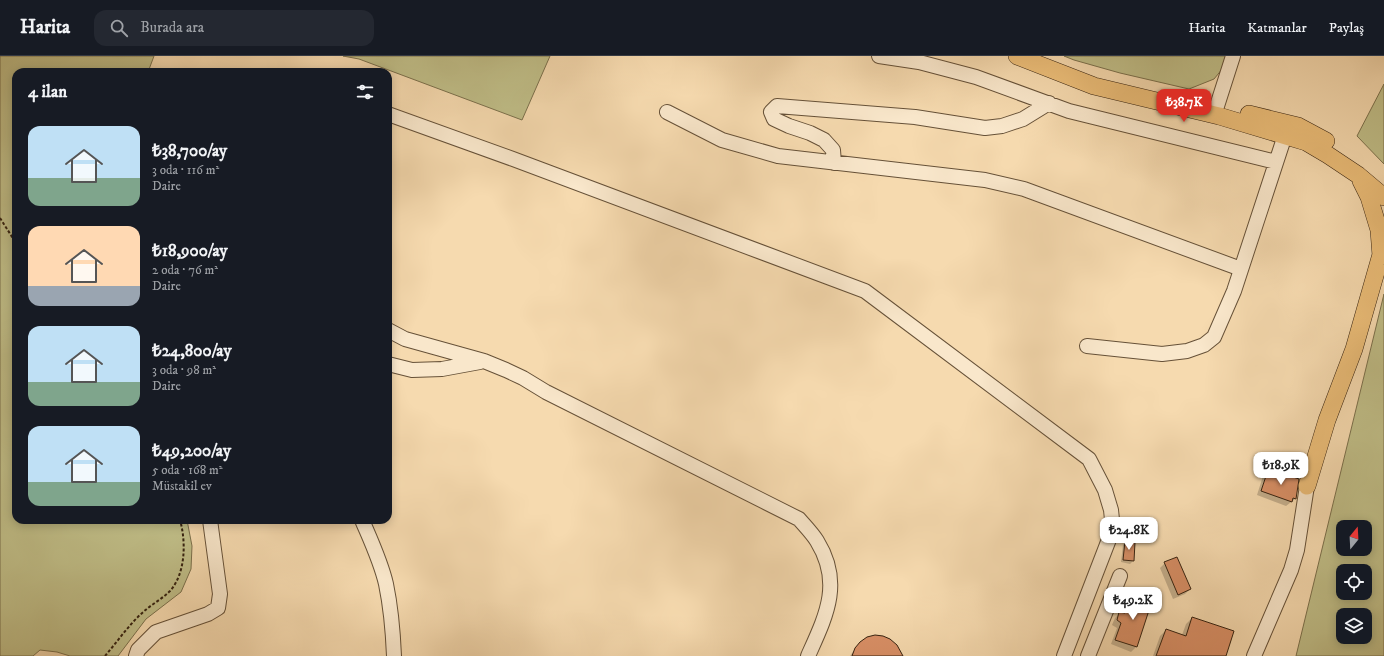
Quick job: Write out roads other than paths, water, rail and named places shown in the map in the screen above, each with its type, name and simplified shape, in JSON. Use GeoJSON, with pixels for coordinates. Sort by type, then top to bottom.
{"type":"FeatureCollection","features":[{"type":"Feature","properties":{"kind":"main road"},"geometry":{"type":"LineString","coordinates":[[1017,56],[1094,86],[1219,116],[1286,130],[1298,126],[1320,137],[1384,182]]}},
{"type":"Feature","properties":{"kind":"main road"},"geometry":{"type":"LineString","coordinates":[[1048,56],[1096,75],[1217,106],[1286,130],[1328,154],[1358,175],[1384,197]]}},
{"type":"Feature","properties":{"kind":"main road"},"geometry":{"type":"LineString","coordinates":[[1307,486],[1327,420],[1354,349],[1383,250],[1379,230],[1369,197],[1358,175]]}},
{"type":"Feature","properties":{"kind":"lane"},"geometry":{"type":"LineString","coordinates":[[879,56],[919,62],[976,77],[1069,111],[1276,162]]}},
{"type":"Feature","properties":{"kind":"lane"},"geometry":{"type":"LineString","coordinates":[[1217,106],[1233,56]]}},
{"type":"Feature","properties":{"kind":"lane"},"geometry":{"type":"LineString","coordinates":[[834,163],[833,150],[824,140],[810,133],[789,126],[774,118],[771,112],[777,106],[915,117],[985,128],[1002,126],[1023,119],[1049,103]]}},
{"type":"Feature","properties":{"kind":"lane"},"geometry":{"type":"LineString","coordinates":[[667,112],[722,140],[778,156],[985,180],[1024,189],[1241,269]]}},
{"type":"Feature","properties":{"kind":"lane"},"geometry":{"type":"LineString","coordinates":[[392,115],[513,159],[865,291],[1089,459],[1105,490],[1111,510],[1112,529],[1064,656]]}},
{"type":"Feature","properties":{"kind":"lane"},"geometry":{"type":"LineString","coordinates":[[1087,346],[1162,354],[1187,351],[1204,345],[1214,337],[1222,322],[1241,269],[1286,130]]}},
{"type":"Feature","properties":{"kind":"lane"},"geometry":{"type":"LineString","coordinates":[[392,332],[405,339],[484,361],[523,378],[546,392],[799,519],[817,541],[828,565],[831,587],[827,612],[808,656]]}},
{"type":"Feature","properties":{"kind":"lane"},"geometry":{"type":"LineString","coordinates":[[392,365],[412,370],[442,369],[484,361]]}},
{"type":"Feature","properties":{"kind":"lane"},"geometry":{"type":"LineString","coordinates":[[1254,656],[1291,570],[1297,550],[1307,486]]}},
{"type":"Feature","properties":{"kind":"lane"},"geometry":{"type":"LineString","coordinates":[[136,656],[138,650],[156,632],[208,614],[218,608],[220,594],[211,524]]}},
{"type":"Feature","properties":{"kind":"lane"},"geometry":{"type":"LineString","coordinates":[[364,524],[374,548],[386,584],[393,630],[394,656]]}},
{"type":"Feature","properties":{"kind":"lane"},"geometry":{"type":"LineString","coordinates":[[1088,656],[1120,576]]}}]}
